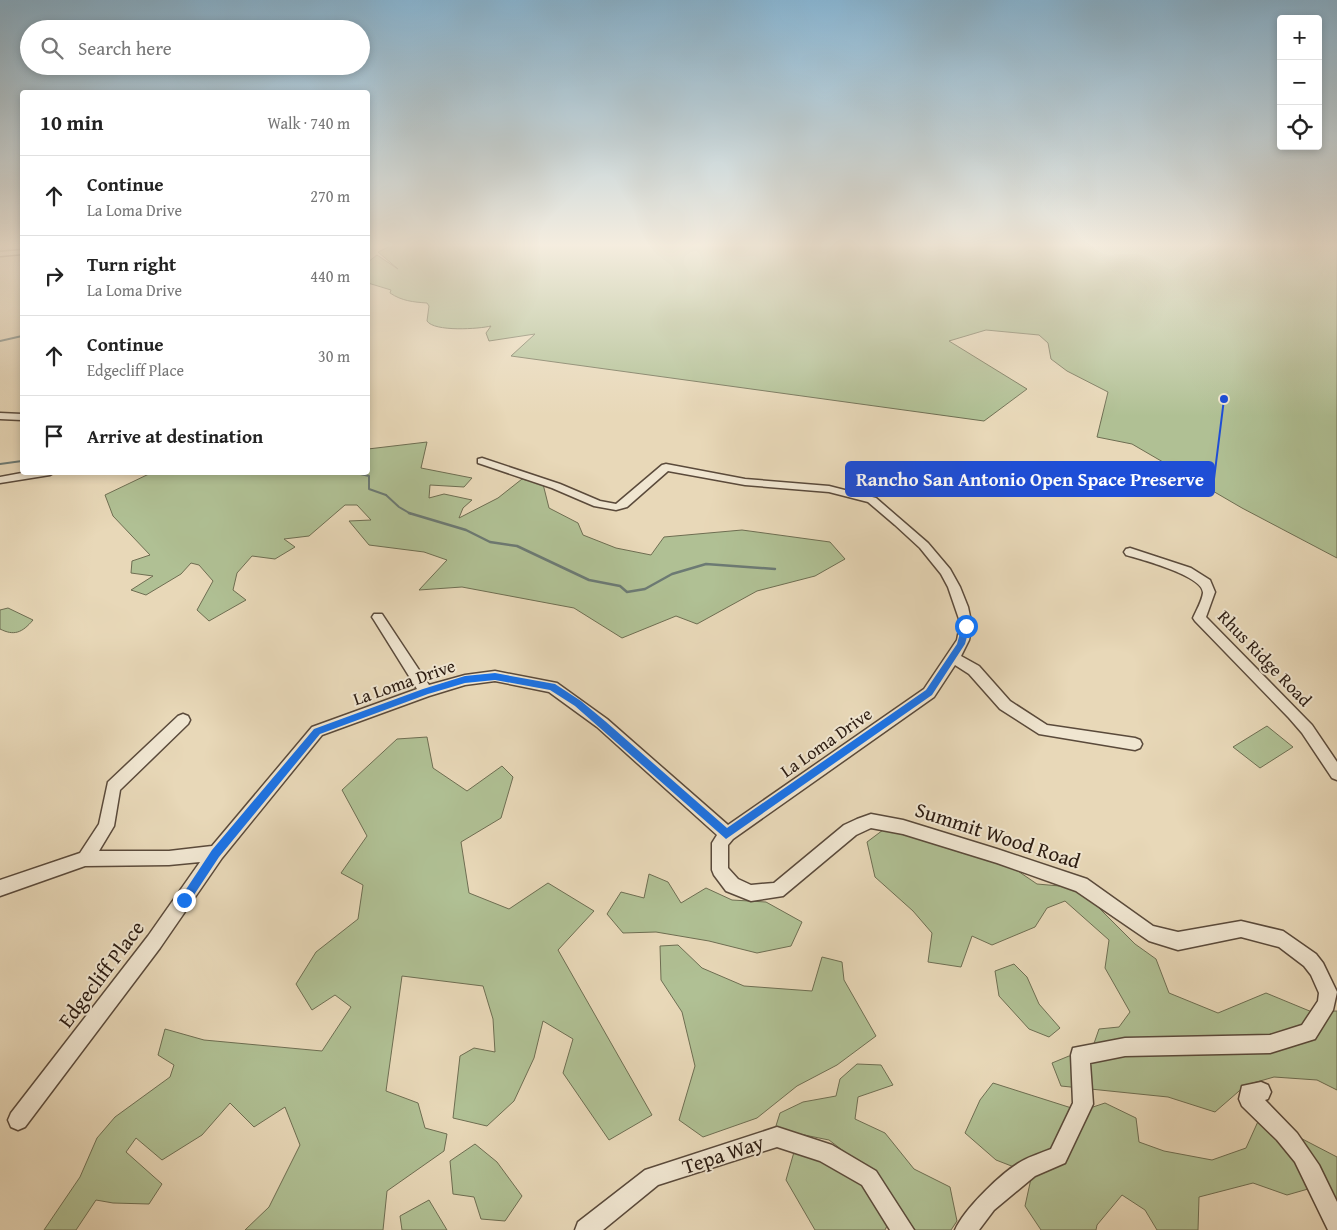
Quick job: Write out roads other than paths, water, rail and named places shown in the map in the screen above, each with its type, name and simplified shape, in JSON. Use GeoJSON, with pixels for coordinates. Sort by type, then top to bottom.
{"type":"FeatureCollection","features":[{"type":"Feature","properties":{"kind":"street"},"geometry":{"type":"LineString","coordinates":[[0,416],[20,417]]}},
{"type":"Feature","properties":{"kind":"street","name":"La Loma Drive"},"geometry":{"type":"LineString","coordinates":[[216,853],[317,731],[426,691],[465,680],[495,676],[552,687],[578,704],[726,834],[929,693],[961,644],[966,626],[954,583],[935,556],[872,500],[829,489],[745,482],[691,468],[666,468],[623,505],[616,507],[598,504],[556,486],[482,461]]}},
{"type":"Feature","properties":{"kind":"street"},"geometry":{"type":"LineString","coordinates":[[0,480],[31,475]]}},
{"type":"Feature","properties":{"kind":"street","name":"Rhus Ridge Road"},"geometry":{"type":"LineString","coordinates":[[1130,552],[1187,571],[1206,583],[1208,592],[1199,618],[1294,714],[1307,729],[1337,774]]}},
{"type":"Feature","properties":{"kind":"street"},"geometry":{"type":"LineString","coordinates":[[378,617],[426,691]]}},
{"type":"Feature","properties":{"kind":"street"},"geometry":{"type":"LineString","coordinates":[[952,658],[974,670],[1005,705],[1044,730],[1135,744]]}},
{"type":"Feature","properties":{"kind":"street"},"geometry":{"type":"LineString","coordinates":[[85,858],[106,826],[113,787],[183,720]]}},
{"type":"Feature","properties":{"kind":"street","name":"Summit Wood Road"},"geometry":{"type":"LineString","coordinates":[[726,834],[720,843],[720,870],[732,885],[752,894],[777,890],[850,830],[871,821],[903,827],[997,856],[1081,885],[1149,933],[1178,940],[1241,929],[1283,940],[1310,960],[1317,969],[1328,992],[1327,1004],[1308,1032],[1270,1044],[1125,1047],[1080,1055],[1083,1104],[1058,1156],[1028,1168],[987,1203],[966,1230]]}},
{"type":"Feature","properties":{"kind":"street"},"geometry":{"type":"LineString","coordinates":[[0,888],[85,858],[169,858],[216,853]]}},
{"type":"Feature","properties":{"kind":"street","name":"Edgecliff Place"},"geometry":{"type":"LineString","coordinates":[[18,1120],[154,942],[216,853]]}},
{"type":"Feature","properties":{"kind":"street"},"geometry":{"type":"LineString","coordinates":[[1261,1092],[1249,1093],[1249,1099],[1302,1154],[1319,1185],[1337,1225]]}},
{"type":"Feature","properties":{"kind":"street","name":"Tepa Way"},"geometry":{"type":"LineString","coordinates":[[586,1230],[652,1177],[777,1137],[825,1152],[869,1178],[903,1230]]}},
{"type":"Feature","properties":{"kind":"waterway"},"geometry":{"type":"LineString","coordinates":[[0,341],[20,336]]}},
{"type":"Feature","properties":{"kind":"waterway"},"geometry":{"type":"LineString","coordinates":[[0,464],[20,461]]}},
{"type":"Feature","properties":{"kind":"waterway"},"geometry":{"type":"LineString","coordinates":[[365,475],[369,476],[369,489],[386,495],[399,507],[410,513]]}},
{"type":"Feature","properties":{"kind":"waterway"},"geometry":{"type":"LineString","coordinates":[[410,513],[466,530],[490,542],[517,546],[589,580],[620,586],[627,592],[645,589],[672,574],[706,564],[775,569]]}},
{"type":"Feature","properties":{"kind":"place","name":"Rancho San Antonio Open Space Preserve"},"geometry":{"type":"Point","coordinates":[1224,399]}}]}
